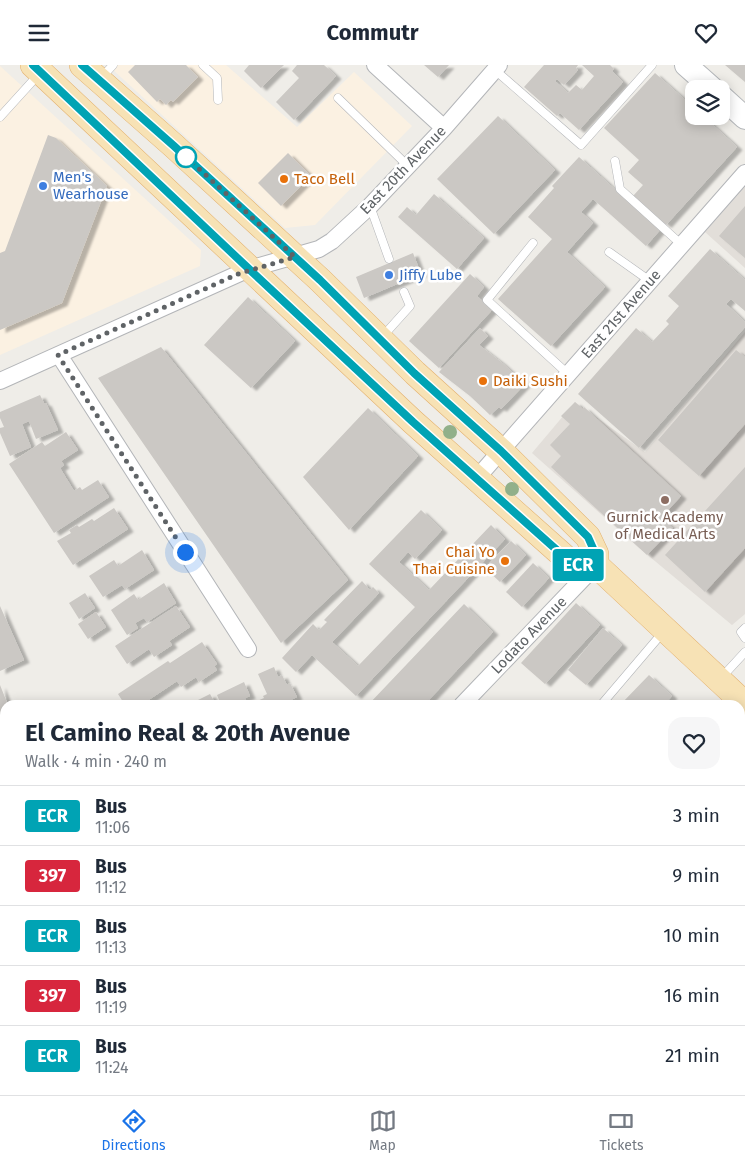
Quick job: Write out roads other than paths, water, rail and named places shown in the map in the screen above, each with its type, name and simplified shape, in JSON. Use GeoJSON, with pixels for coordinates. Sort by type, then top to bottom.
{"type":"FeatureCollection","features":[{"type":"Feature","properties":{"kind":"main road"},"geometry":{"type":"LineString","coordinates":[[37,69],[413,422],[568,560],[576,564],[596,565],[741,700]]}},
{"type":"Feature","properties":{"kind":"main road"},"geometry":{"type":"LineString","coordinates":[[98,70],[174,146],[295,257],[414,373],[501,451],[588,537],[596,555],[596,565]]}},
{"type":"Feature","properties":{"kind":"street"},"geometry":{"type":"LineString","coordinates":[[375,65],[444,128]]}},
{"type":"Feature","properties":{"kind":"street"},"geometry":{"type":"LineString","coordinates":[[686,65],[703,80]]}},
{"type":"Feature","properties":{"kind":"street","name":"East 20th Avenue"},"geometry":{"type":"LineString","coordinates":[[0,381],[249,269],[320,249],[332,241],[370,206],[444,128],[497,67]]}},
{"type":"Feature","properties":{"kind":"street"},"geometry":{"type":"LineString","coordinates":[[730,105],[745,118]]}},
{"type":"Feature","properties":{"kind":"street","name":"East 21st Avenue"},"geometry":{"type":"LineString","coordinates":[[477,478],[745,173]]}},
{"type":"Feature","properties":{"kind":"street"},"geometry":{"type":"LineString","coordinates":[[58,355],[248,649]]}},
{"type":"Feature","properties":{"kind":"street","name":"Lodato Avenue"},"geometry":{"type":"LineString","coordinates":[[467,700],[596,565]]}},
{"type":"Feature","properties":{"kind":"lane"},"geometry":{"type":"LineString","coordinates":[[203,65],[217,78],[218,100]]}},
{"type":"Feature","properties":{"kind":"lane"},"geometry":{"type":"LineString","coordinates":[[497,67],[581,145],[652,65]]}},
{"type":"Feature","properties":{"kind":"lane"},"geometry":{"type":"LineString","coordinates":[[0,117],[37,69]]}},
{"type":"Feature","properties":{"kind":"lane"},"geometry":{"type":"LineString","coordinates":[[338,98],[408,166]]}},
{"type":"Feature","properties":{"kind":"lane"},"geometry":{"type":"LineString","coordinates":[[615,161],[620,189],[682,245]]}},
{"type":"Feature","properties":{"kind":"lane"},"geometry":{"type":"LineString","coordinates":[[370,206],[389,259]]}},
{"type":"Feature","properties":{"kind":"lane"},"geometry":{"type":"LineString","coordinates":[[533,243],[488,300],[568,374]]}},
{"type":"Feature","properties":{"kind":"lane"},"geometry":{"type":"LineString","coordinates":[[609,252],[650,281]]}},
{"type":"Feature","properties":{"kind":"lane"},"geometry":{"type":"LineString","coordinates":[[380,339],[410,306],[404,292]]}},
{"type":"Feature","properties":{"kind":"lane"},"geometry":{"type":"LineString","coordinates":[[745,628],[741,632],[745,638]]}},
{"type":"Feature","properties":{"kind":"lane"},"geometry":{"type":"LineString","coordinates":[[605,700],[665,630]]}},
{"type":"Feature","properties":{"kind":"lane"},"geometry":{"type":"LineString","coordinates":[[719,680],[745,652]]}},
{"type":"Feature","properties":{"kind":"place","name":"Taco Bell"},"geometry":{"type":"Point","coordinates":[284,179]}},
{"type":"Feature","properties":{"kind":"place","name":"Men's Wearhouse"},"geometry":{"type":"Point","coordinates":[43,186]}},
{"type":"Feature","properties":{"kind":"place","name":"Jiffy Lube"},"geometry":{"type":"Point","coordinates":[389,275]}},
{"type":"Feature","properties":{"kind":"place","name":"Daiki Sushi"},"geometry":{"type":"Point","coordinates":[483,381]}},
{"type":"Feature","properties":{"kind":"place","name":"Gurnick Academy of Medical Arts"},"geometry":{"type":"Point","coordinates":[665,500]}},
{"type":"Feature","properties":{"kind":"place","name":"Chai Yo Thai Cuisine"},"geometry":{"type":"Point","coordinates":[505,561]}}]}
